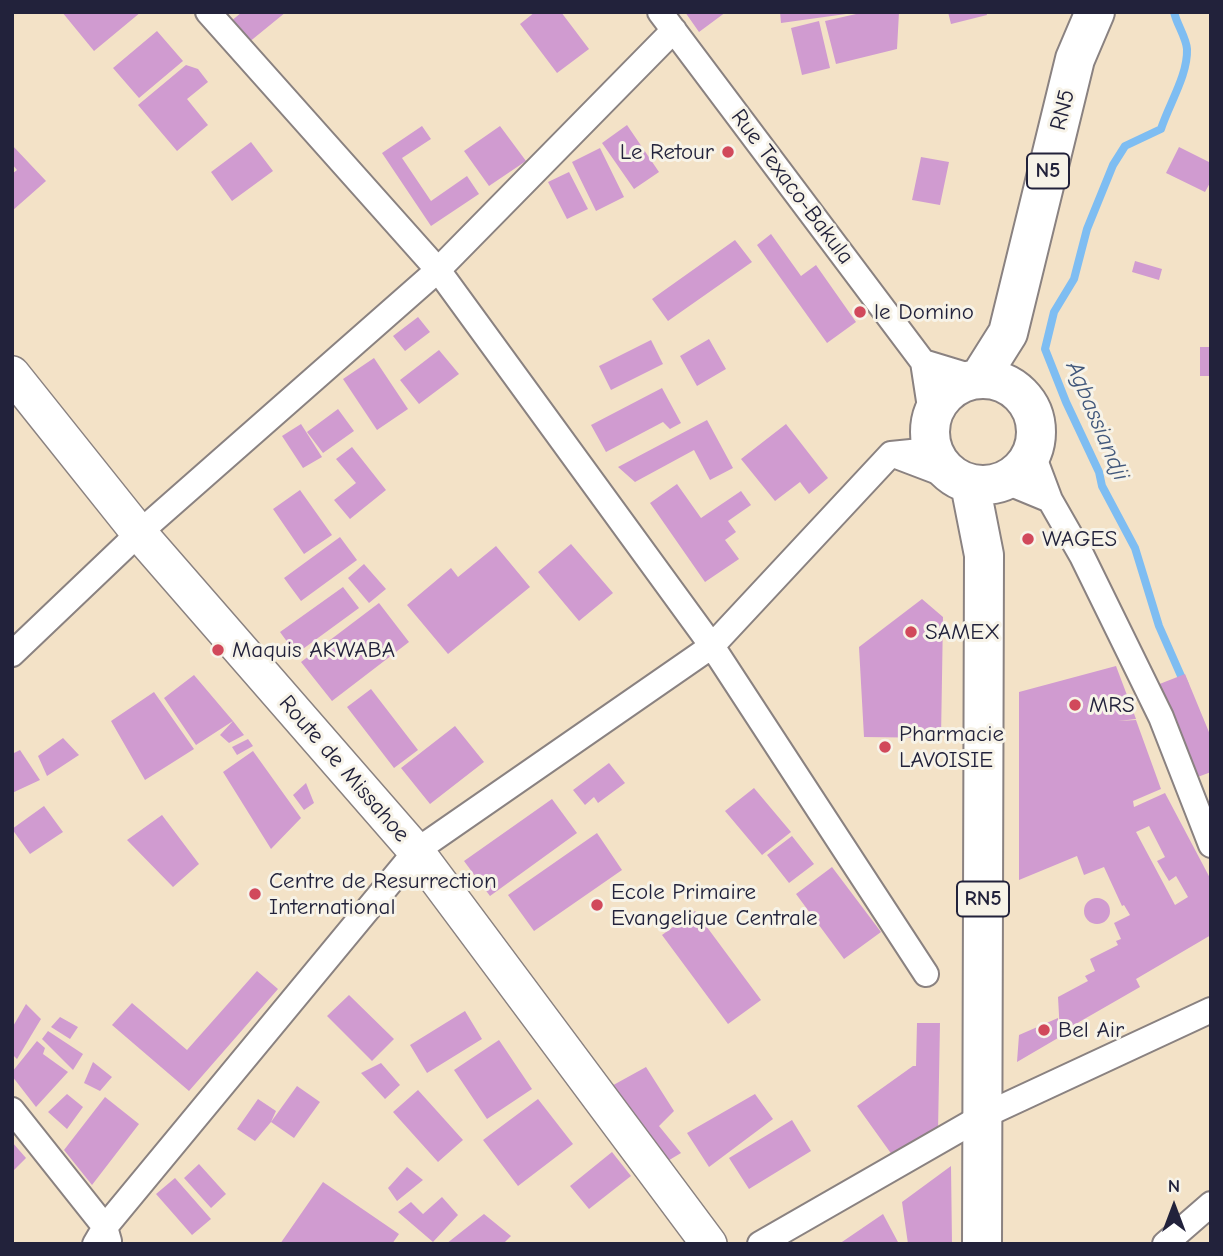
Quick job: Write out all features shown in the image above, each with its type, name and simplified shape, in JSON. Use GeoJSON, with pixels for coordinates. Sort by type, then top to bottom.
{"type":"FeatureCollection","features":[{"type":"Feature","properties":{"kind":"main road","name":"RN5"},"geometry":{"type":"LineString","coordinates":[[979,379],[1008,333],[1075,59],[1095,12]]}},
{"type":"Feature","properties":{"kind":"main road","name":"RN5"},"geometry":{"type":"LineString","coordinates":[[1008,333],[1021,394],[1035,419],[1036,433],[1032,452]]}},
{"type":"Feature","properties":{"kind":"main road","name":"Route de Missahoe"},"geometry":{"type":"LineString","coordinates":[[12,374],[139,533],[415,851],[709,1244]]}},
{"type":"Feature","properties":{"kind":"main road"},"geometry":{"type":"LineString","coordinates":[[1021,394],[1006,384],[989,379],[971,380],[954,387],[940,399],[932,432],[940,465],[954,477],[987,482],[1019,472],[1032,452]]}},
{"type":"Feature","properties":{"kind":"main road","name":"RN5"},"geometry":{"type":"LineString","coordinates":[[982,1244],[984,555],[987,482]]}},
{"type":"Feature","properties":{"kind":"street"},"geometry":{"type":"LineString","coordinates":[[208,12],[438,270],[712,646],[926,974]]}},
{"type":"Feature","properties":{"kind":"street"},"geometry":{"type":"LineString","coordinates":[[12,654],[139,533],[438,270],[667,21]]}},
{"type":"Feature","properties":{"kind":"street","name":"Rue Texaco-Bakula"},"geometry":{"type":"LineString","coordinates":[[667,21],[923,362],[932,432]]}},
{"type":"Feature","properties":{"kind":"street"},"geometry":{"type":"LineString","coordinates":[[923,362],[979,379]]}},
{"type":"Feature","properties":{"kind":"street"},"geometry":{"type":"LineString","coordinates":[[12,1110],[104,1238],[415,851],[712,646],[891,454],[932,432]]}},
{"type":"Feature","properties":{"kind":"street"},"geometry":{"type":"LineString","coordinates":[[1032,452],[1051,500],[1082,556],[1161,717],[1211,845]]}},
{"type":"Feature","properties":{"kind":"street"},"geometry":{"type":"LineString","coordinates":[[891,454],[1051,500]]}},
{"type":"Feature","properties":{"kind":"street"},"geometry":{"type":"LineString","coordinates":[[760,1244],[983,1116],[1211,1010]]}},
{"type":"Feature","properties":{"kind":"street"},"geometry":{"type":"LineString","coordinates":[[1165,1244],[1211,1204]]}},
{"type":"Feature","properties":{"kind":"building"},"geometry":{"type":"Polygon","coordinates":[[[62,12],[141,12],[94,51],[62,12]]]}},
{"type":"Feature","properties":{"kind":"building"},"geometry":{"type":"Polygon","coordinates":[[[242,12],[286,12],[248,43],[230,22],[242,12]]]}},
{"type":"Feature","properties":{"kind":"building"},"geometry":{"type":"Polygon","coordinates":[[[535,12],[561,12],[589,49],[557,73],[520,24],[535,12]]]}},
{"type":"Feature","properties":{"kind":"building"},"geometry":{"type":"Polygon","coordinates":[[[685,12],[726,12],[699,32],[685,12]]]}},
{"type":"Feature","properties":{"kind":"building"},"geometry":{"type":"Polygon","coordinates":[[[780,12],[846,12],[846,14],[781,23],[780,12]]]}},
{"type":"Feature","properties":{"kind":"building"},"geometry":{"type":"Polygon","coordinates":[[[865,12],[899,12],[897,49],[836,64],[825,21],[865,12]]]}},
{"type":"Feature","properties":{"kind":"building"},"geometry":{"type":"Polygon","coordinates":[[[948,12],[986,12],[987,15],[951,24],[948,12]]]}},
{"type":"Feature","properties":{"kind":"building"},"geometry":{"type":"Polygon","coordinates":[[[819,21],[830,68],[802,75],[791,28],[819,21]]]}},
{"type":"Feature","properties":{"kind":"building"},"geometry":{"type":"Polygon","coordinates":[[[157,31],[183,61],[139,98],[113,68],[157,31]]]}},
{"type":"Feature","properties":{"kind":"building"},"geometry":{"type":"Polygon","coordinates":[[[186,65],[198,69],[208,82],[187,99],[208,125],[177,151],[138,105],[186,65]]]}},
{"type":"Feature","properties":{"kind":"building"},"geometry":{"type":"Polygon","coordinates":[[[627,125],[659,172],[634,189],[602,143],[627,125]]]}},
{"type":"Feature","properties":{"kind":"building"},"geometry":{"type":"Polygon","coordinates":[[[422,126],[431,139],[402,158],[431,201],[467,176],[479,194],[431,226],[382,153],[422,126]]]}},
{"type":"Feature","properties":{"kind":"building"},"geometry":{"type":"Polygon","coordinates":[[[500,126],[526,161],[489,186],[464,151],[500,126]]]}},
{"type":"Feature","properties":{"kind":"building"},"geometry":{"type":"Polygon","coordinates":[[[251,142],[273,171],[232,201],[211,172],[251,142]]]}},
{"type":"Feature","properties":{"kind":"building"},"geometry":{"type":"Polygon","coordinates":[[[12,145],[46,181],[12,211],[12,174],[17,170],[12,164],[12,145]]]}},
{"type":"Feature","properties":{"kind":"building"},"geometry":{"type":"Polygon","coordinates":[[[1179,147],[1211,163],[1211,181],[1205,192],[1166,173],[1179,147]]]}},
{"type":"Feature","properties":{"kind":"building"},"geometry":{"type":"Polygon","coordinates":[[[600,148],[624,197],[596,211],[572,162],[600,148]]]}},
{"type":"Feature","properties":{"kind":"building"},"geometry":{"type":"Polygon","coordinates":[[[921,157],[949,162],[940,205],[912,200],[921,157]]]}},
{"type":"Feature","properties":{"kind":"building"},"geometry":{"type":"Polygon","coordinates":[[[569,172],[588,209],[567,219],[548,182],[569,172]]]}},
{"type":"Feature","properties":{"kind":"building"},"geometry":{"type":"Polygon","coordinates":[[[771,234],[801,276],[816,265],[856,322],[827,343],[757,245],[771,234]]]}},
{"type":"Feature","properties":{"kind":"building"},"geometry":{"type":"Polygon","coordinates":[[[735,240],[752,262],[668,321],[652,299],[735,240]]]}},
{"type":"Feature","properties":{"kind":"building"},"geometry":{"type":"Polygon","coordinates":[[[1135,261],[1162,269],[1159,280],[1132,272],[1135,261]]]}},
{"type":"Feature","properties":{"kind":"building"},"geometry":{"type":"Polygon","coordinates":[[[418,317],[430,332],[405,351],[393,336],[418,317]]]}},
{"type":"Feature","properties":{"kind":"building"},"geometry":{"type":"Polygon","coordinates":[[[709,339],[726,369],[697,386],[680,356],[709,339]]]}},
{"type":"Feature","properties":{"kind":"building"},"geometry":{"type":"Polygon","coordinates":[[[651,340],[663,364],[611,390],[599,366],[651,340]]]}},
{"type":"Feature","properties":{"kind":"building"},"geometry":{"type":"Polygon","coordinates":[[[1200,347],[1211,347],[1211,376],[1200,376],[1200,347]]]}},
{"type":"Feature","properties":{"kind":"building"},"geometry":{"type":"Polygon","coordinates":[[[439,350],[459,374],[419,404],[400,380],[439,350]]]}},
{"type":"Feature","properties":{"kind":"building"},"geometry":{"type":"Polygon","coordinates":[[[374,358],[408,409],[377,430],[343,379],[374,358]]]}},
{"type":"Feature","properties":{"kind":"building"},"geometry":{"type":"Polygon","coordinates":[[[662,388],[681,423],[670,429],[663,422],[606,452],[591,425],[662,388]]]}},
{"type":"Feature","properties":{"kind":"building"},"geometry":{"type":"Polygon","coordinates":[[[338,409],[354,431],[323,453],[307,432],[338,409]]]}},
{"type":"Feature","properties":{"kind":"building"},"geometry":{"type":"Polygon","coordinates":[[[707,420],[733,468],[710,480],[694,450],[635,482],[618,467],[707,420]]]}},
{"type":"Feature","properties":{"kind":"building"},"geometry":{"type":"Polygon","coordinates":[[[301,424],[322,457],[303,468],[282,436],[301,424]]]}},
{"type":"Feature","properties":{"kind":"building"},"geometry":{"type":"Polygon","coordinates":[[[786,424],[828,478],[809,494],[800,482],[775,501],[741,459],[786,424]]]}},
{"type":"Feature","properties":{"kind":"building"},"geometry":{"type":"Polygon","coordinates":[[[352,447],[386,490],[350,519],[334,500],[356,483],[336,459],[352,447]]]}},
{"type":"Feature","properties":{"kind":"building"},"geometry":{"type":"Polygon","coordinates":[[[677,484],[701,518],[741,491],[751,505],[728,521],[736,532],[725,540],[739,559],[705,582],[650,503],[677,484]]]}},
{"type":"Feature","properties":{"kind":"building"},"geometry":{"type":"Polygon","coordinates":[[[300,490],[332,535],[304,554],[273,509],[300,490]]]}},
{"type":"Feature","properties":{"kind":"building"},"geometry":{"type":"Polygon","coordinates":[[[340,537],[357,560],[301,601],[284,578],[340,537]]]}},
{"type":"Feature","properties":{"kind":"building"},"geometry":{"type":"Polygon","coordinates":[[[571,544],[613,593],[579,621],[538,572],[571,544]]]}},
{"type":"Feature","properties":{"kind":"building"},"geometry":{"type":"Polygon","coordinates":[[[496,546],[530,587],[448,654],[407,605],[451,568],[458,577],[496,546]]]}},
{"type":"Feature","properties":{"kind":"building"},"geometry":{"type":"Polygon","coordinates":[[[364,564],[386,589],[369,603],[348,578],[364,564]]]}},
{"type":"Feature","properties":{"kind":"building"},"geometry":{"type":"Polygon","coordinates":[[[343,587],[359,608],[296,654],[280,632],[343,587]]]}},
{"type":"Feature","properties":{"kind":"building"},"geometry":{"type":"Polygon","coordinates":[[[922,599],[943,617],[941,738],[864,737],[859,647],[922,599]]]}},
{"type":"Feature","properties":{"kind":"building"},"geometry":{"type":"Polygon","coordinates":[[[379,603],[409,642],[332,701],[301,662],[379,603]]]}},
{"type":"Feature","properties":{"kind":"building"},"geometry":{"type":"Polygon","coordinates":[[[1116,666],[1136,719],[1118,721],[1136,720],[1161,789],[1133,801],[1134,807],[1165,793],[1211,880],[1211,935],[1136,979],[1140,987],[1060,1033],[1058,997],[1088,981],[1085,976],[1095,971],[1090,959],[1118,945],[1116,941],[1121,939],[1114,923],[1130,915],[1124,905],[1122,906],[1104,867],[1084,875],[1077,856],[1019,880],[1019,692],[1116,666]],[[1149,826],[1136,832],[1175,905],[1188,897],[1176,876],[1169,881],[1157,861],[1165,857],[1149,826]]]}},
{"type":"Feature","properties":{"kind":"building"},"geometry":{"type":"Polygon","coordinates":[[[1185,674],[1211,737],[1211,772],[1195,778],[1157,685],[1185,674]]]}},
{"type":"Feature","properties":{"kind":"building"},"geometry":{"type":"Polygon","coordinates":[[[194,675],[233,721],[196,745],[164,698],[194,675]]]}},
{"type":"Feature","properties":{"kind":"building"},"geometry":{"type":"Polygon","coordinates":[[[371,689],[418,750],[394,768],[347,707],[371,689]]]}},
{"type":"Feature","properties":{"kind":"building"},"geometry":{"type":"Polygon","coordinates":[[[154,692],[194,749],[145,780],[111,721],[154,692]]]}},
{"type":"Feature","properties":{"kind":"building"},"geometry":{"type":"Polygon","coordinates":[[[233,721],[244,735],[229,743],[220,735],[233,721]]]}},
{"type":"Feature","properties":{"kind":"building"},"geometry":{"type":"Polygon","coordinates":[[[455,726],[484,762],[430,804],[401,768],[455,726]]]}},
{"type":"Feature","properties":{"kind":"building"},"geometry":{"type":"Polygon","coordinates":[[[63,738],[79,755],[47,776],[38,756],[63,738]]]}},
{"type":"Feature","properties":{"kind":"building"},"geometry":{"type":"Polygon","coordinates":[[[248,739],[253,746],[237,755],[232,747],[248,739]]]}},
{"type":"Feature","properties":{"kind":"building"},"geometry":{"type":"Polygon","coordinates":[[[20,750],[40,780],[12,793],[12,754],[20,750]]]}},
{"type":"Feature","properties":{"kind":"building"},"geometry":{"type":"Polygon","coordinates":[[[253,751],[301,818],[271,849],[223,772],[253,751]]]}},
{"type":"Feature","properties":{"kind":"building"},"geometry":{"type":"Polygon","coordinates":[[[609,763],[625,783],[598,803],[594,797],[585,805],[573,790],[609,763]]]}},
{"type":"Feature","properties":{"kind":"building"},"geometry":{"type":"Polygon","coordinates":[[[306,783],[314,803],[304,810],[293,795],[306,783]]]}},
{"type":"Feature","properties":{"kind":"building"},"geometry":{"type":"Polygon","coordinates":[[[754,788],[791,832],[762,855],[725,811],[754,788]]]}},
{"type":"Feature","properties":{"kind":"building"},"geometry":{"type":"Polygon","coordinates":[[[552,799],[577,833],[490,896],[464,861],[552,799]]]}},
{"type":"Feature","properties":{"kind":"building"},"geometry":{"type":"Polygon","coordinates":[[[44,806],[63,832],[30,854],[12,829],[44,806]]]}},
{"type":"Feature","properties":{"kind":"building"},"geometry":{"type":"Polygon","coordinates":[[[162,815],[199,864],[173,887],[127,840],[162,815]]]}},
{"type":"Feature","properties":{"kind":"building"},"geometry":{"type":"Polygon","coordinates":[[[597,833],[622,870],[534,931],[508,895],[597,833]]]}},
{"type":"Feature","properties":{"kind":"building"},"geometry":{"type":"Polygon","coordinates":[[[792,836],[814,864],[789,883],[767,855],[792,836]]]}},
{"type":"Feature","properties":{"kind":"building"},"geometry":{"type":"Polygon","coordinates":[[[832,867],[881,932],[844,959],[796,894],[832,867]]]}},
{"type":"Feature","properties":{"kind":"building"},"geometry":{"type":"Polygon","coordinates":[[[1097,898],[1106,902],[1110,911],[1106,920],[1097,924],[1088,920],[1084,911],[1088,902],[1097,898]]]}},
{"type":"Feature","properties":{"kind":"building"},"geometry":{"type":"Polygon","coordinates":[[[695,911],[761,1000],[728,1024],[662,935],[695,911]]]}},
{"type":"Feature","properties":{"kind":"building"},"geometry":{"type":"Polygon","coordinates":[[[257,971],[278,989],[189,1091],[112,1025],[132,1003],[187,1050],[257,971]]]}},
{"type":"Feature","properties":{"kind":"building"},"geometry":{"type":"Polygon","coordinates":[[[349,995],[394,1039],[372,1061],[327,1016],[349,995]]]}},
{"type":"Feature","properties":{"kind":"building"},"geometry":{"type":"Polygon","coordinates":[[[26,1004],[41,1019],[17,1059],[12,1054],[12,1028],[26,1004]]]}},
{"type":"Feature","properties":{"kind":"building"},"geometry":{"type":"Polygon","coordinates":[[[465,1011],[482,1039],[427,1073],[410,1045],[465,1011]]]}},
{"type":"Feature","properties":{"kind":"building"},"geometry":{"type":"Polygon","coordinates":[[[60,1017],[78,1027],[70,1039],[51,1027],[60,1017]]]}},
{"type":"Feature","properties":{"kind":"building"},"geometry":{"type":"Polygon","coordinates":[[[1058,1018],[1058,1038],[1017,1062],[1019,1035],[1058,1018]]]}},
{"type":"Feature","properties":{"kind":"building"},"geometry":{"type":"Polygon","coordinates":[[[917,1023],[940,1023],[938,1131],[895,1159],[857,1106],[916,1066],[917,1023]]]}},
{"type":"Feature","properties":{"kind":"building"},"geometry":{"type":"Polygon","coordinates":[[[48,1031],[83,1054],[73,1070],[42,1039],[48,1031]]]}},
{"type":"Feature","properties":{"kind":"building"},"geometry":{"type":"Polygon","coordinates":[[[499,1040],[532,1089],[487,1119],[454,1070],[499,1040]]]}},
{"type":"Feature","properties":{"kind":"building"},"geometry":{"type":"Polygon","coordinates":[[[37,1041],[45,1048],[43,1054],[68,1072],[36,1107],[12,1076],[12,1072],[37,1041]]]}},
{"type":"Feature","properties":{"kind":"building"},"geometry":{"type":"Polygon","coordinates":[[[93,1062],[112,1077],[100,1091],[84,1083],[93,1062]]]}},
{"type":"Feature","properties":{"kind":"building"},"geometry":{"type":"Polygon","coordinates":[[[381,1063],[400,1085],[385,1099],[361,1073],[381,1063]]]}},
{"type":"Feature","properties":{"kind":"building"},"geometry":{"type":"Polygon","coordinates":[[[646,1067],[674,1111],[659,1126],[681,1153],[666,1162],[608,1088],[646,1067]]]}},
{"type":"Feature","properties":{"kind":"building"},"geometry":{"type":"Polygon","coordinates":[[[297,1086],[320,1102],[294,1138],[271,1122],[297,1086]]]}},
{"type":"Feature","properties":{"kind":"building"},"geometry":{"type":"Polygon","coordinates":[[[418,1090],[463,1140],[438,1162],[393,1112],[418,1090]]]}},
{"type":"Feature","properties":{"kind":"building"},"geometry":{"type":"Polygon","coordinates":[[[67,1094],[83,1107],[67,1129],[48,1112],[67,1094]]]}},
{"type":"Feature","properties":{"kind":"building"},"geometry":{"type":"Polygon","coordinates":[[[755,1094],[773,1119],[709,1167],[687,1133],[755,1094]]]}},
{"type":"Feature","properties":{"kind":"building"},"geometry":{"type":"Polygon","coordinates":[[[105,1097],[139,1124],[92,1185],[64,1150],[105,1097]]]}},
{"type":"Feature","properties":{"kind":"building"},"geometry":{"type":"Polygon","coordinates":[[[258,1099],[276,1111],[271,1122],[255,1141],[237,1129],[258,1099]]]}},
{"type":"Feature","properties":{"kind":"building"},"geometry":{"type":"Polygon","coordinates":[[[538,1099],[573,1144],[518,1186],[483,1140],[538,1099]]]}},
{"type":"Feature","properties":{"kind":"building"},"geometry":{"type":"Polygon","coordinates":[[[792,1120],[811,1151],[749,1189],[729,1158],[792,1120]]]}},
{"type":"Feature","properties":{"kind":"building"},"geometry":{"type":"Polygon","coordinates":[[[12,1142],[26,1158],[14,1170],[12,1169],[12,1142]]]}},
{"type":"Feature","properties":{"kind":"building"},"geometry":{"type":"Polygon","coordinates":[[[612,1152],[631,1176],[589,1209],[570,1186],[612,1152]]]}},
{"type":"Feature","properties":{"kind":"building"},"geometry":{"type":"Polygon","coordinates":[[[199,1164],[226,1194],[211,1208],[184,1178],[199,1164]]]}},
{"type":"Feature","properties":{"kind":"building"},"geometry":{"type":"Polygon","coordinates":[[[951,1166],[952,1244],[908,1244],[902,1202],[951,1166]]]}},
{"type":"Feature","properties":{"kind":"building"},"geometry":{"type":"Polygon","coordinates":[[[407,1167],[423,1180],[397,1201],[388,1188],[407,1167]]]}},
{"type":"Feature","properties":{"kind":"building"},"geometry":{"type":"Polygon","coordinates":[[[175,1178],[211,1219],[192,1235],[156,1194],[175,1178]]]}},
{"type":"Feature","properties":{"kind":"building"},"geometry":{"type":"Polygon","coordinates":[[[323,1182],[399,1234],[392,1244],[280,1244],[323,1182]]]}},
{"type":"Feature","properties":{"kind":"building"},"geometry":{"type":"Polygon","coordinates":[[[442,1197],[458,1215],[433,1242],[398,1212],[411,1202],[423,1214],[442,1197]]]}},
{"type":"Feature","properties":{"kind":"building"},"geometry":{"type":"Polygon","coordinates":[[[484,1214],[511,1236],[503,1244],[446,1244],[484,1214]]]}},
{"type":"Feature","properties":{"kind":"building"},"geometry":{"type":"Polygon","coordinates":[[[883,1214],[899,1244],[839,1244],[883,1214]]]}},
{"type":"Feature","properties":{"kind":"waterway","name":"Agbassiandji"},"geometry":{"type":"LineString","coordinates":[[1174,12],[1187,49],[1181,79],[1161,129],[1125,146],[1113,165],[1087,229],[1074,279],[1054,312],[1045,349],[1099,472],[1102,486],[1135,548],[1159,626],[1185,685]]}},
{"type":"Feature","properties":{"kind":"place","name":"Le Retour"},"geometry":{"type":"Point","coordinates":[728,152]}},
{"type":"Feature","properties":{"kind":"place","name":"le Domino"},"geometry":{"type":"Point","coordinates":[860,312]}},
{"type":"Feature","properties":{"kind":"place","name":"WAGES"},"geometry":{"type":"Point","coordinates":[1028,539]}},
{"type":"Feature","properties":{"kind":"place","name":"SAMEX"},"geometry":{"type":"Point","coordinates":[911,632]}},
{"type":"Feature","properties":{"kind":"place","name":"Maquis AKWABA"},"geometry":{"type":"Point","coordinates":[218,650]}},
{"type":"Feature","properties":{"kind":"place","name":"MRS"},"geometry":{"type":"Point","coordinates":[1075,705]}},
{"type":"Feature","properties":{"kind":"place","name":"Pharmacie LAVOISIE"},"geometry":{"type":"Point","coordinates":[885,747]}},
{"type":"Feature","properties":{"kind":"place","name":"Centre de Resurrection International"},"geometry":{"type":"Point","coordinates":[255,894]}},
{"type":"Feature","properties":{"kind":"place","name":"Ecole Primaire Evangelique Centrale"},"geometry":{"type":"Point","coordinates":[597,905]}},
{"type":"Feature","properties":{"kind":"place","name":"Bel Air"},"geometry":{"type":"Point","coordinates":[1044,1030]}}]}
